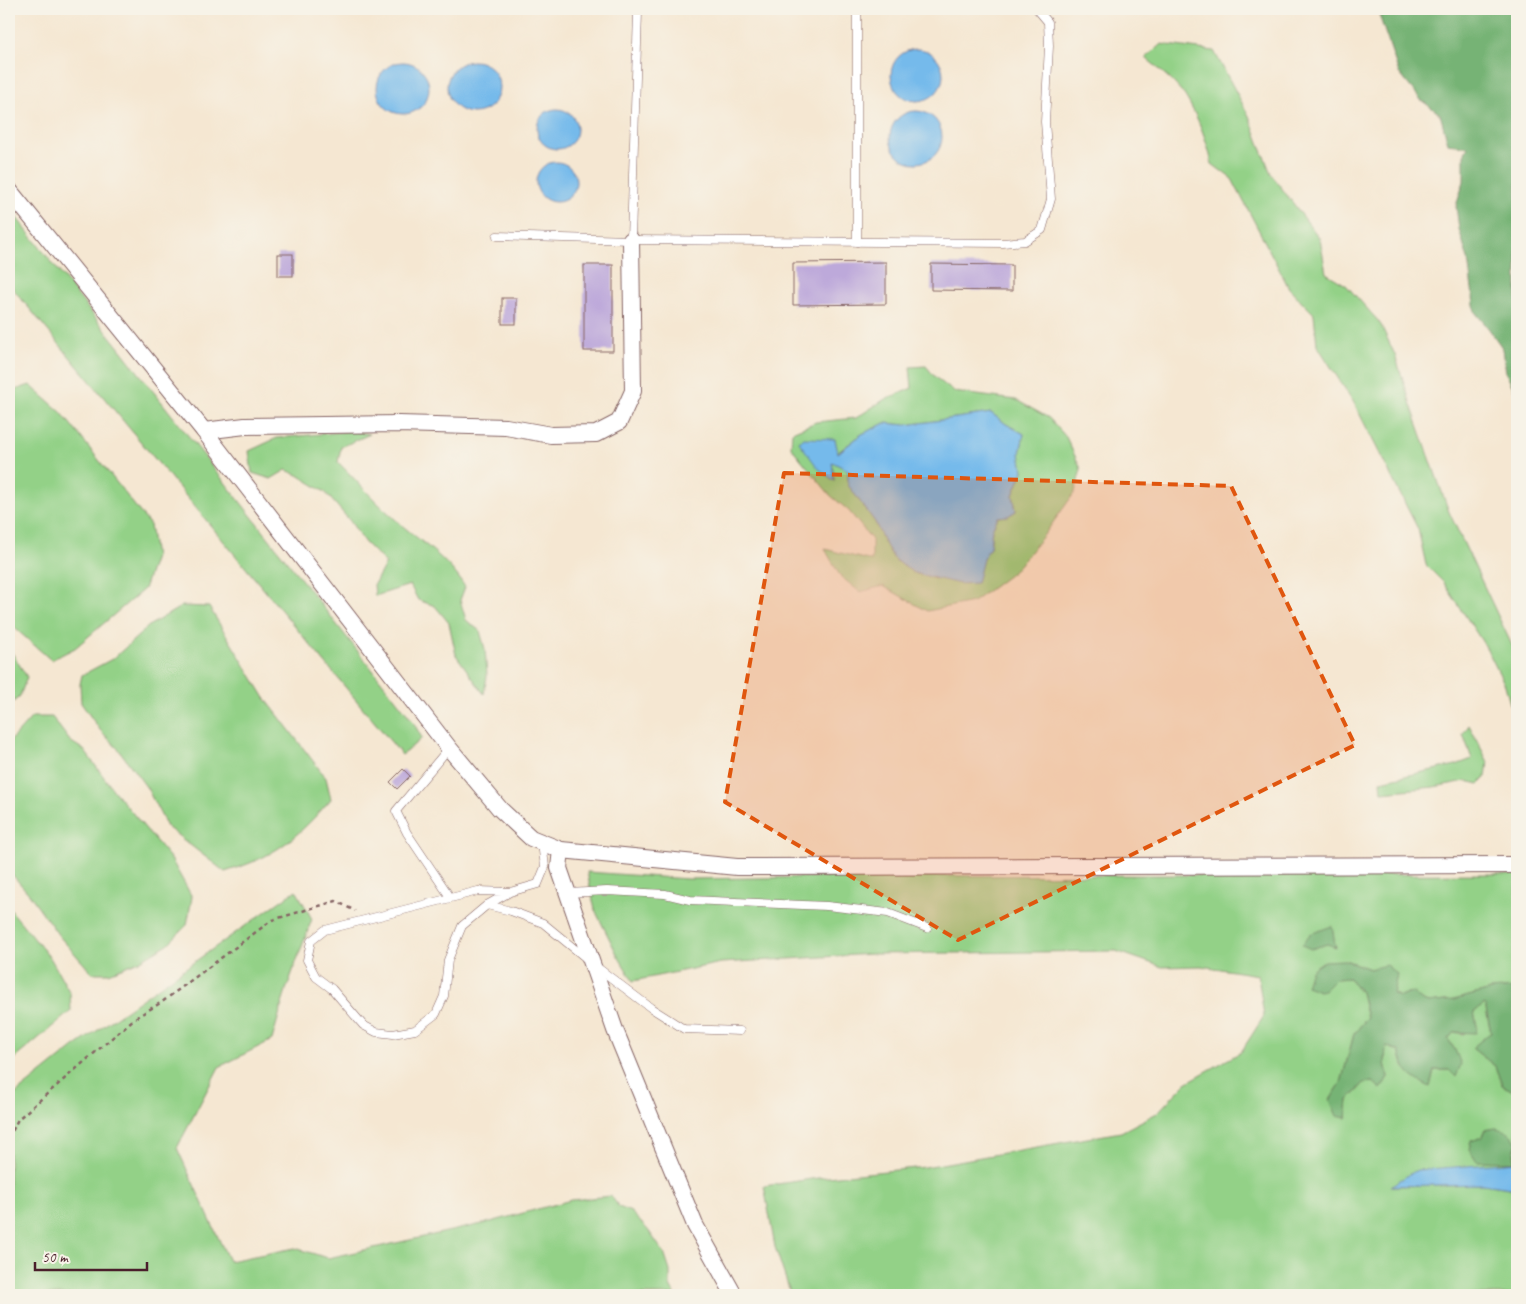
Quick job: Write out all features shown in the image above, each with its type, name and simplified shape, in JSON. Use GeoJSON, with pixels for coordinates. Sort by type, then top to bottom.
{"type":"FeatureCollection","features":[{"type":"Feature","properties":{"kind":"street"},"geometry":{"type":"LineString","coordinates":[[9,190],[204,431],[450,748],[500,809],[531,838],[542,843],[561,850],[737,867],[1517,865]]}},
{"type":"Feature","properties":{"kind":"street"},"geometry":{"type":"LineString","coordinates":[[204,431],[245,426],[399,424],[506,427],[551,435],[596,434],[620,422],[633,391],[631,240]]}},
{"type":"Feature","properties":{"kind":"street"},"geometry":{"type":"LineString","coordinates":[[561,850],[559,868],[615,1030],[695,1225],[734,1295]]}},
{"type":"Feature","properties":{"kind":"lane"},"geometry":{"type":"LineString","coordinates":[[631,240],[639,9]]}},
{"type":"Feature","properties":{"kind":"lane"},"geometry":{"type":"LineString","coordinates":[[857,9],[857,242]]}},
{"type":"Feature","properties":{"kind":"lane"},"geometry":{"type":"LineString","coordinates":[[497,236],[631,240],[1003,243],[1025,241],[1042,230],[1051,199],[1045,122],[1049,46],[1048,22],[1037,9]]}},
{"type":"Feature","properties":{"kind":"lane"},"geometry":{"type":"LineString","coordinates":[[450,748],[396,811],[407,833],[450,897]]}},
{"type":"Feature","properties":{"kind":"lane"},"geometry":{"type":"LineString","coordinates":[[510,892],[478,891],[325,930],[311,941],[307,960],[316,977],[332,989],[363,1025],[376,1032],[394,1034],[415,1030],[436,1014],[444,996],[448,960],[462,926],[487,905],[510,892],[538,884],[545,867],[542,843]]}},
{"type":"Feature","properties":{"kind":"lane"},"geometry":{"type":"LineString","coordinates":[[568,893],[607,891],[665,894],[690,900],[827,906],[888,913],[927,928]]}},
{"type":"Feature","properties":{"kind":"lane"},"geometry":{"type":"LineString","coordinates":[[487,905],[511,911],[543,923],[644,1004],[684,1029],[740,1030]]}},
{"type":"Feature","properties":{"kind":"path"},"geometry":{"type":"LineString","coordinates":[[9,1138],[18,1119],[135,1018],[162,1002],[272,920],[336,901],[370,918]]}},
{"type":"Feature","properties":{"kind":"highlighted area"},"geometry":{"type":"Polygon","coordinates":[[[784,473],[1231,486],[1355,745],[958,940],[725,802],[784,473]]]}},
{"type":"Feature","properties":{"kind":"green space"},"geometry":{"type":"Polygon","coordinates":[[[1377,9],[1510,9],[1517,37],[1517,396],[1506,373],[1503,349],[1475,312],[1468,259],[1459,229],[1456,206],[1464,181],[1464,155],[1468,147],[1448,143],[1440,114],[1421,100],[1399,73],[1377,9]]]}},
{"type":"Feature","properties":{"kind":"green space"},"geometry":{"type":"Polygon","coordinates":[[[1161,44],[1214,51],[1249,116],[1271,174],[1320,239],[1326,273],[1346,285],[1380,323],[1395,355],[1449,512],[1517,656],[1517,723],[1505,685],[1487,649],[1444,583],[1426,565],[1418,529],[1354,403],[1317,345],[1314,314],[1289,288],[1232,179],[1212,164],[1202,129],[1185,96],[1172,81],[1146,58],[1161,44]]]}},
{"type":"Feature","properties":{"kind":"green space"},"geometry":{"type":"Polygon","coordinates":[[[9,208],[412,720],[422,738],[402,755],[9,284],[9,208]]]}},
{"type":"Feature","properties":{"kind":"green space"},"geometry":{"type":"Polygon","coordinates":[[[926,366],[935,377],[954,392],[1016,400],[1049,418],[1066,437],[1081,469],[1075,492],[1044,535],[1013,572],[973,602],[927,611],[883,586],[860,592],[840,576],[825,549],[872,561],[872,540],[849,511],[830,495],[791,447],[792,432],[816,422],[856,418],[882,401],[912,388],[910,367],[926,366]],[[991,413],[906,425],[885,423],[862,434],[837,453],[804,438],[834,480],[832,461],[848,470],[848,485],[875,522],[894,559],[914,573],[935,579],[983,559],[990,547],[992,529],[998,517],[1008,516],[1016,511],[1013,495],[1023,471],[1020,453],[1024,434],[991,413]]]}},
{"type":"Feature","properties":{"kind":"green space"},"geometry":{"type":"Polygon","coordinates":[[[30,385],[61,412],[150,525],[155,557],[144,589],[75,648],[51,660],[9,623],[9,392],[30,385]]]}},
{"type":"Feature","properties":{"kind":"green space"},"geometry":{"type":"Polygon","coordinates":[[[1517,408],[1517,448],[1512,431],[1517,408]]]}},
{"type":"Feature","properties":{"kind":"green space"},"geometry":{"type":"Polygon","coordinates":[[[353,431],[370,434],[341,447],[338,462],[388,513],[442,559],[465,587],[460,600],[466,620],[480,631],[485,649],[487,676],[484,694],[456,655],[449,623],[435,606],[418,600],[410,585],[375,596],[374,584],[386,563],[365,543],[350,521],[325,492],[298,475],[286,470],[271,479],[252,473],[249,451],[277,438],[353,431]]]}},
{"type":"Feature","properties":{"kind":"green space"},"geometry":{"type":"Polygon","coordinates":[[[182,606],[209,607],[265,698],[326,778],[331,799],[317,815],[278,849],[253,862],[225,872],[167,827],[147,788],[119,750],[100,730],[81,703],[80,684],[82,675],[114,658],[150,625],[182,606]]]}},
{"type":"Feature","properties":{"kind":"green space"},"geometry":{"type":"Polygon","coordinates":[[[9,648],[27,677],[20,696],[9,706],[9,648]]]}},
{"type":"Feature","properties":{"kind":"green space"},"geometry":{"type":"Polygon","coordinates":[[[32,717],[52,717],[70,741],[84,750],[114,791],[171,859],[192,897],[187,925],[168,944],[139,961],[109,973],[92,973],[59,936],[30,895],[9,871],[9,742],[32,717]]]}},
{"type":"Feature","properties":{"kind":"green space"},"geometry":{"type":"Polygon","coordinates":[[[1469,725],[1488,762],[1486,777],[1479,784],[1466,781],[1434,787],[1382,792],[1381,781],[1456,765],[1472,759],[1463,734],[1469,725]]]}},
{"type":"Feature","properties":{"kind":"green space"},"geometry":{"type":"Polygon","coordinates":[[[587,872],[688,879],[895,876],[1517,874],[1517,988],[1491,990],[1454,1000],[1428,1003],[1412,992],[1400,997],[1393,993],[1397,974],[1370,969],[1345,960],[1324,990],[1335,979],[1349,978],[1361,992],[1367,1018],[1354,1034],[1341,1083],[1330,1100],[1346,1118],[1348,1100],[1364,1083],[1388,1077],[1385,1063],[1385,1046],[1399,1051],[1404,1068],[1430,1086],[1434,1070],[1449,1070],[1456,1077],[1455,1050],[1448,1039],[1454,1032],[1463,1034],[1477,1026],[1474,1012],[1485,1004],[1491,1033],[1472,1048],[1495,1066],[1502,1085],[1517,1093],[1517,1143],[1503,1130],[1484,1130],[1515,1161],[1514,1151],[1517,1146],[1517,1162],[1392,1186],[1483,1184],[1517,1189],[1517,1295],[1054,1295],[1018,1292],[1007,1295],[791,1295],[775,1247],[764,1186],[818,1178],[925,1167],[1121,1132],[1157,1113],[1186,1083],[1241,1052],[1264,1016],[1258,975],[1201,966],[1162,967],[1116,951],[872,954],[721,963],[633,981],[595,910],[587,872]]]}},
{"type":"Feature","properties":{"kind":"green space"},"geometry":{"type":"Polygon","coordinates":[[[296,890],[312,919],[286,990],[272,1040],[219,1067],[177,1148],[229,1261],[295,1248],[328,1258],[487,1223],[571,1200],[611,1196],[619,1207],[631,1212],[648,1230],[664,1253],[670,1271],[670,1286],[675,1295],[9,1295],[9,1099],[74,1047],[296,890]]]}},
{"type":"Feature","properties":{"kind":"green space"},"geometry":{"type":"Polygon","coordinates":[[[9,908],[51,959],[70,993],[71,1011],[9,1063],[9,908]]]}},
{"type":"Feature","properties":{"kind":"green space"},"geometry":{"type":"Polygon","coordinates":[[[1332,926],[1336,947],[1327,944],[1311,949],[1302,945],[1310,934],[1332,926]]]}},
{"type":"Feature","properties":{"kind":"green space"},"geometry":{"type":"Polygon","coordinates":[[[1345,960],[1370,969],[1386,965],[1397,974],[1393,994],[1400,997],[1412,992],[1428,1003],[1454,1000],[1491,990],[1517,988],[1517,1093],[1502,1085],[1495,1066],[1472,1048],[1491,1032],[1485,1004],[1474,1012],[1477,1026],[1476,1033],[1454,1032],[1448,1039],[1461,1064],[1456,1077],[1449,1070],[1434,1070],[1430,1087],[1409,1074],[1399,1051],[1386,1046],[1385,1063],[1388,1077],[1381,1089],[1373,1082],[1364,1083],[1348,1100],[1346,1118],[1337,1116],[1330,1100],[1341,1083],[1354,1034],[1367,1018],[1361,992],[1349,978],[1335,979],[1324,990],[1319,991],[1306,986],[1311,970],[1324,961],[1345,960]]]}},
{"type":"Feature","properties":{"kind":"green space"},"geometry":{"type":"Polygon","coordinates":[[[1496,1128],[1508,1133],[1517,1143],[1514,1152],[1515,1162],[1477,1161],[1469,1149],[1471,1141],[1483,1137],[1484,1130],[1496,1128]]]}},
{"type":"Feature","properties":{"kind":"water"},"geometry":{"type":"Polygon","coordinates":[[[917,49],[927,51],[935,57],[941,65],[943,75],[941,85],[935,93],[927,99],[917,101],[907,99],[899,93],[893,85],[891,75],[893,65],[899,57],[907,51],[917,49]]]}},
{"type":"Feature","properties":{"kind":"water"},"geometry":{"type":"Polygon","coordinates":[[[473,61],[483,63],[491,69],[497,77],[499,87],[497,97],[491,105],[483,111],[473,113],[463,111],[455,105],[449,97],[447,87],[449,77],[455,69],[463,63],[473,61]]]}},
{"type":"Feature","properties":{"kind":"water"},"geometry":{"type":"Polygon","coordinates":[[[403,62],[413,64],[421,70],[427,78],[429,88],[427,98],[421,106],[413,112],[403,114],[393,112],[385,106],[379,98],[377,88],[379,78],[385,70],[393,64],[403,62]]]}},
{"type":"Feature","properties":{"kind":"water"},"geometry":{"type":"Polygon","coordinates":[[[557,109],[571,115],[577,129],[571,143],[557,149],[543,143],[537,129],[543,115],[557,109]]]}},
{"type":"Feature","properties":{"kind":"water"},"geometry":{"type":"Polygon","coordinates":[[[916,111],[926,113],[934,119],[940,127],[942,137],[940,147],[934,155],[926,161],[916,163],[906,161],[898,155],[892,147],[890,137],[892,127],[898,119],[906,113],[916,111]]]}},
{"type":"Feature","properties":{"kind":"water"},"geometry":{"type":"Polygon","coordinates":[[[556,162],[570,168],[576,182],[570,196],[556,202],[542,196],[536,182],[542,168],[556,162]]]}},
{"type":"Feature","properties":{"kind":"water"},"geometry":{"type":"Polygon","coordinates":[[[991,413],[1024,434],[1020,453],[1023,471],[1013,495],[1016,511],[1008,516],[998,517],[992,529],[990,547],[983,559],[977,583],[960,584],[914,573],[894,559],[875,522],[848,485],[848,470],[832,462],[834,481],[818,468],[799,442],[804,438],[835,439],[838,453],[862,434],[885,423],[906,425],[991,413]]]}},
{"type":"Feature","properties":{"kind":"water"},"geometry":{"type":"Polygon","coordinates":[[[1517,1162],[1517,1189],[1483,1184],[1390,1186],[1417,1170],[1517,1162]]]}},
{"type":"Feature","properties":{"kind":"building"},"geometry":{"type":"Polygon","coordinates":[[[278,254],[293,254],[293,276],[278,276],[278,254]]]}},
{"type":"Feature","properties":{"kind":"building"},"geometry":{"type":"Polygon","coordinates":[[[886,262],[886,304],[793,305],[793,263],[886,262]]]}},
{"type":"Feature","properties":{"kind":"building"},"geometry":{"type":"Polygon","coordinates":[[[931,264],[1012,265],[1012,291],[931,290],[931,264]]]}},
{"type":"Feature","properties":{"kind":"building"},"geometry":{"type":"Polygon","coordinates":[[[584,265],[613,265],[613,351],[584,351],[584,265]]]}},
{"type":"Feature","properties":{"kind":"building"},"geometry":{"type":"Polygon","coordinates":[[[502,298],[516,298],[516,324],[502,324],[502,298]]]}},
{"type":"Feature","properties":{"kind":"building"},"geometry":{"type":"Polygon","coordinates":[[[403,769],[410,776],[397,789],[390,782],[403,769]]]}}]}
